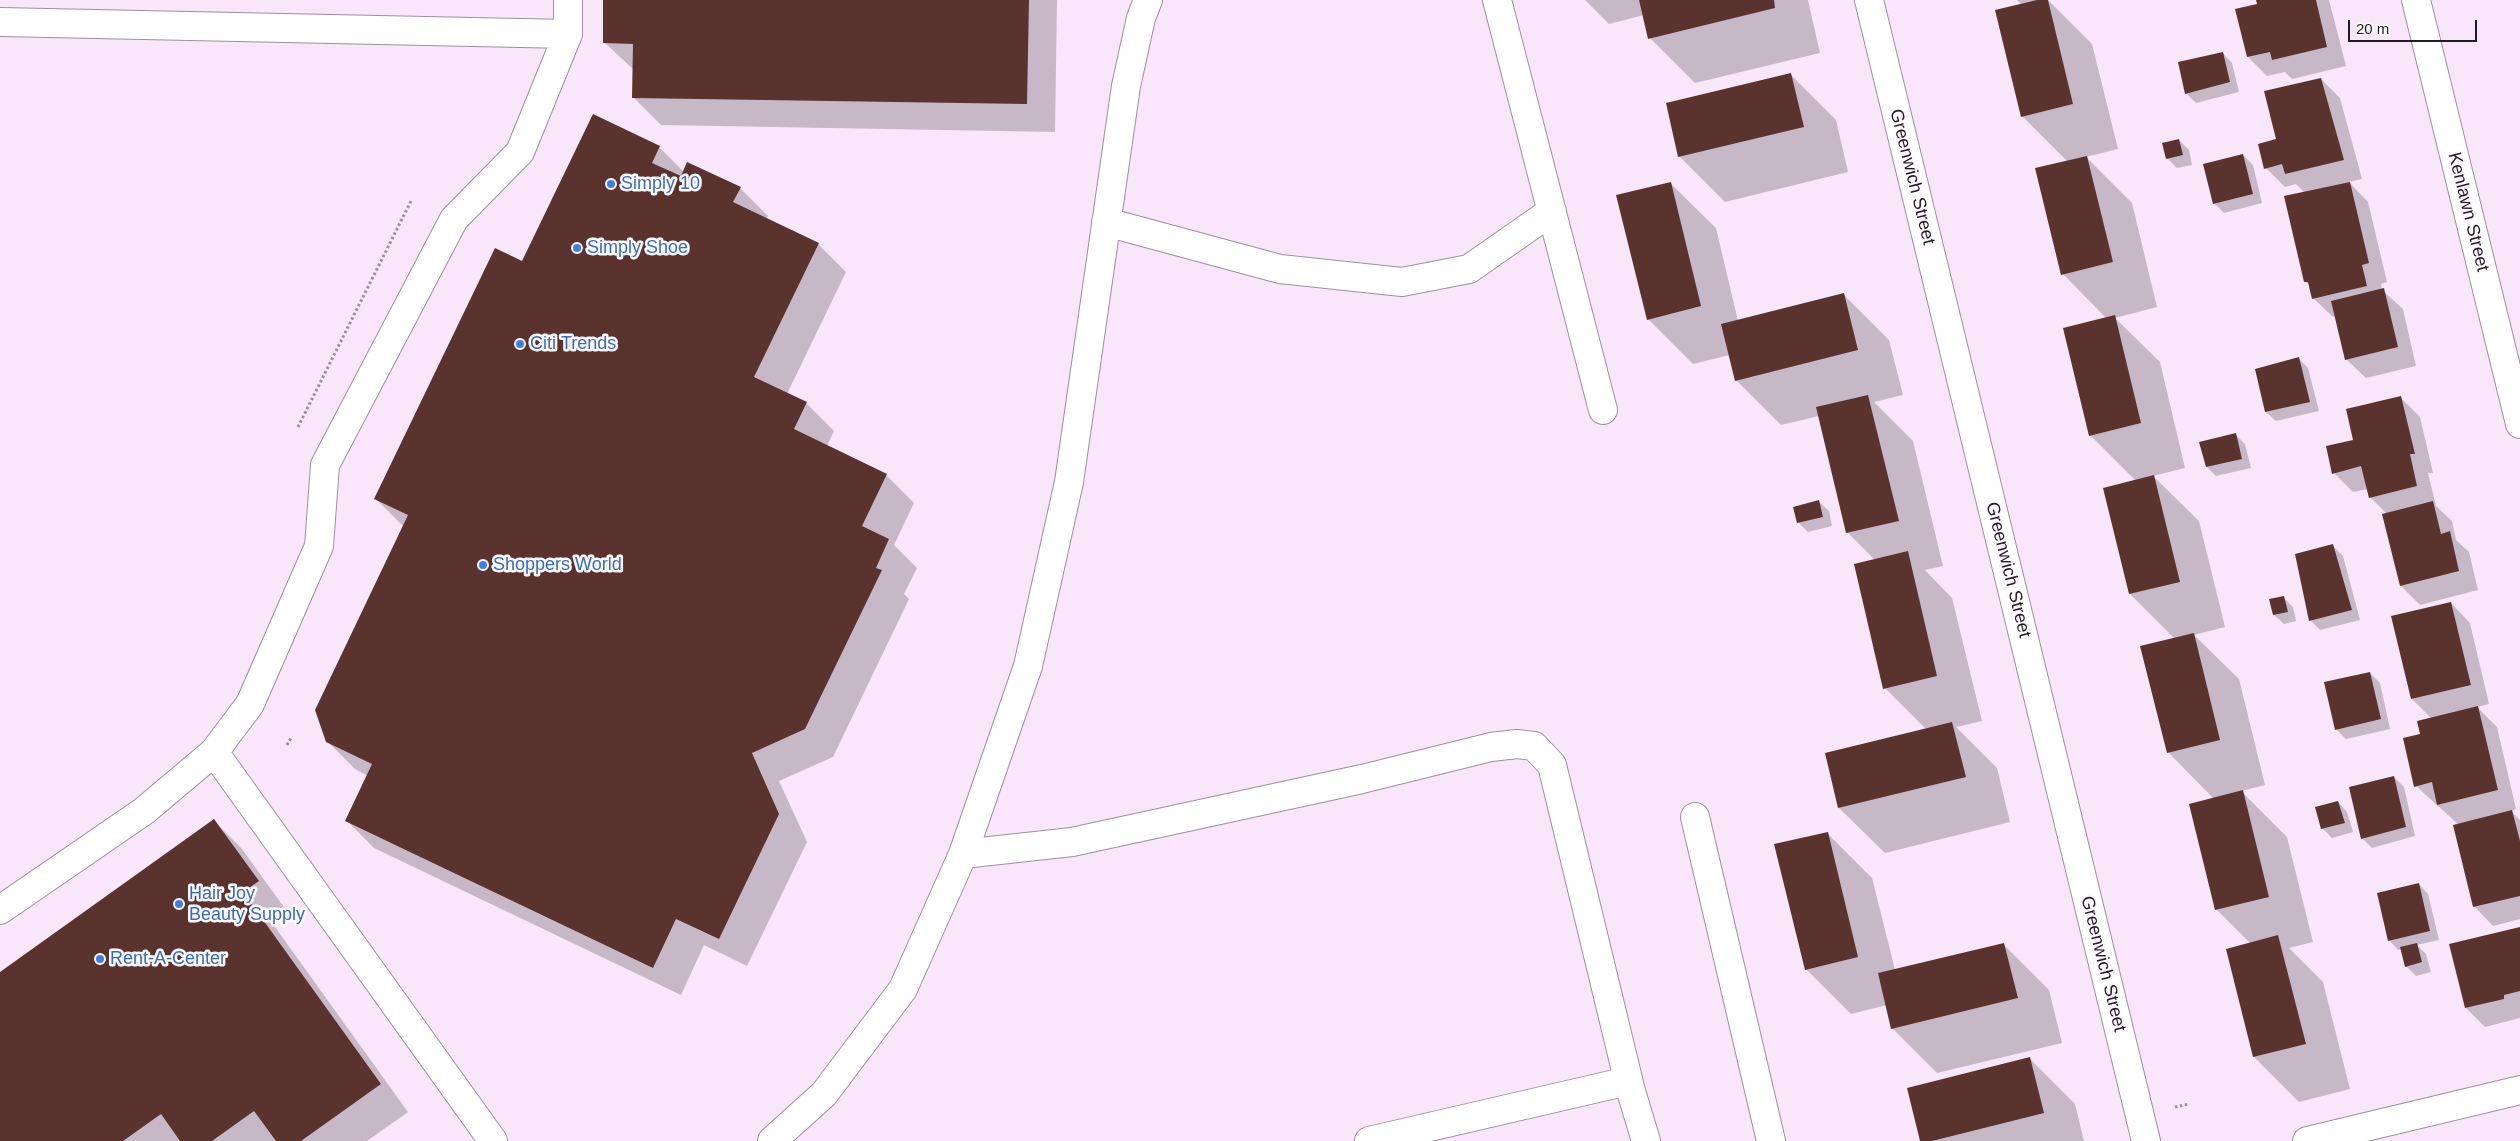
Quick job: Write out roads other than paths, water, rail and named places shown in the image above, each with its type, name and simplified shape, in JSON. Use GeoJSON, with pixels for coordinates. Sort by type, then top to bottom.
{"type":"FeatureCollection","features":[{"type":"Feature","properties":{"kind":"street"},"geometry":{"type":"LineString","coordinates":[[0,910],[144,811],[214,752],[250,704],[319,546],[325,465],[454,219],[520,152],[568,34],[568,0]]}},
{"type":"Feature","properties":{"kind":"street"},"geometry":{"type":"LineString","coordinates":[[772,1141],[824,1094],[903,989],[963,854],[1028,666],[1069,482],[1126,86],[1141,18],[1148,0]]}},
{"type":"Feature","properties":{"kind":"street"},"geometry":{"type":"LineString","coordinates":[[1497,0],[1603,410]]}},
{"type":"Feature","properties":{"kind":"street","name":"Greenwich Street"},"geometry":{"type":"LineString","coordinates":[[1869,0],[2146,1141]]}},
{"type":"Feature","properties":{"kind":"street","name":"Kenlawn Street"},"geometry":{"type":"LineString","coordinates":[[2416,0],[2520,424]]}},
{"type":"Feature","properties":{"kind":"street"},"geometry":{"type":"LineString","coordinates":[[0,22],[568,34]]}},
{"type":"Feature","properties":{"kind":"street"},"geometry":{"type":"LineString","coordinates":[[1106,222],[1280,270],[1402,282],[1469,269],[1552,211]]}},
{"type":"Feature","properties":{"kind":"street"},"geometry":{"type":"LineString","coordinates":[[963,854],[1072,842],[1362,779],[1491,747],[1517,744],[1534,746],[1552,765],[1629,1083],[1646,1141]]}},
{"type":"Feature","properties":{"kind":"street"},"geometry":{"type":"LineString","coordinates":[[214,752],[493,1141]]}},
{"type":"Feature","properties":{"kind":"street"},"geometry":{"type":"LineString","coordinates":[[1695,817],[1771,1141]]}},
{"type":"Feature","properties":{"kind":"street"},"geometry":{"type":"LineString","coordinates":[[1369,1141],[1580,1090],[1628,1081],[1629,1083]]}},
{"type":"Feature","properties":{"kind":"street"},"geometry":{"type":"LineString","coordinates":[[2306,1141],[2520,1090]]}},
{"type":"Feature","properties":{"kind":"place","name":"Simply 10"},"geometry":{"type":"Point","coordinates":[611,184]}},
{"type":"Feature","properties":{"kind":"place","name":"Simply Shoe"},"geometry":{"type":"Point","coordinates":[577,248]}},
{"type":"Feature","properties":{"kind":"place","name":"Citi Trends"},"geometry":{"type":"Point","coordinates":[520,344]}},
{"type":"Feature","properties":{"kind":"place","name":"Shoppers World"},"geometry":{"type":"Point","coordinates":[483,565]}},
{"type":"Feature","properties":{"kind":"place","name":"Hair Joy Beauty Supply"},"geometry":{"type":"Point","coordinates":[179,904]}},
{"type":"Feature","properties":{"kind":"place","name":"Rent-A-Center"},"geometry":{"type":"Point","coordinates":[100,959]}}]}
